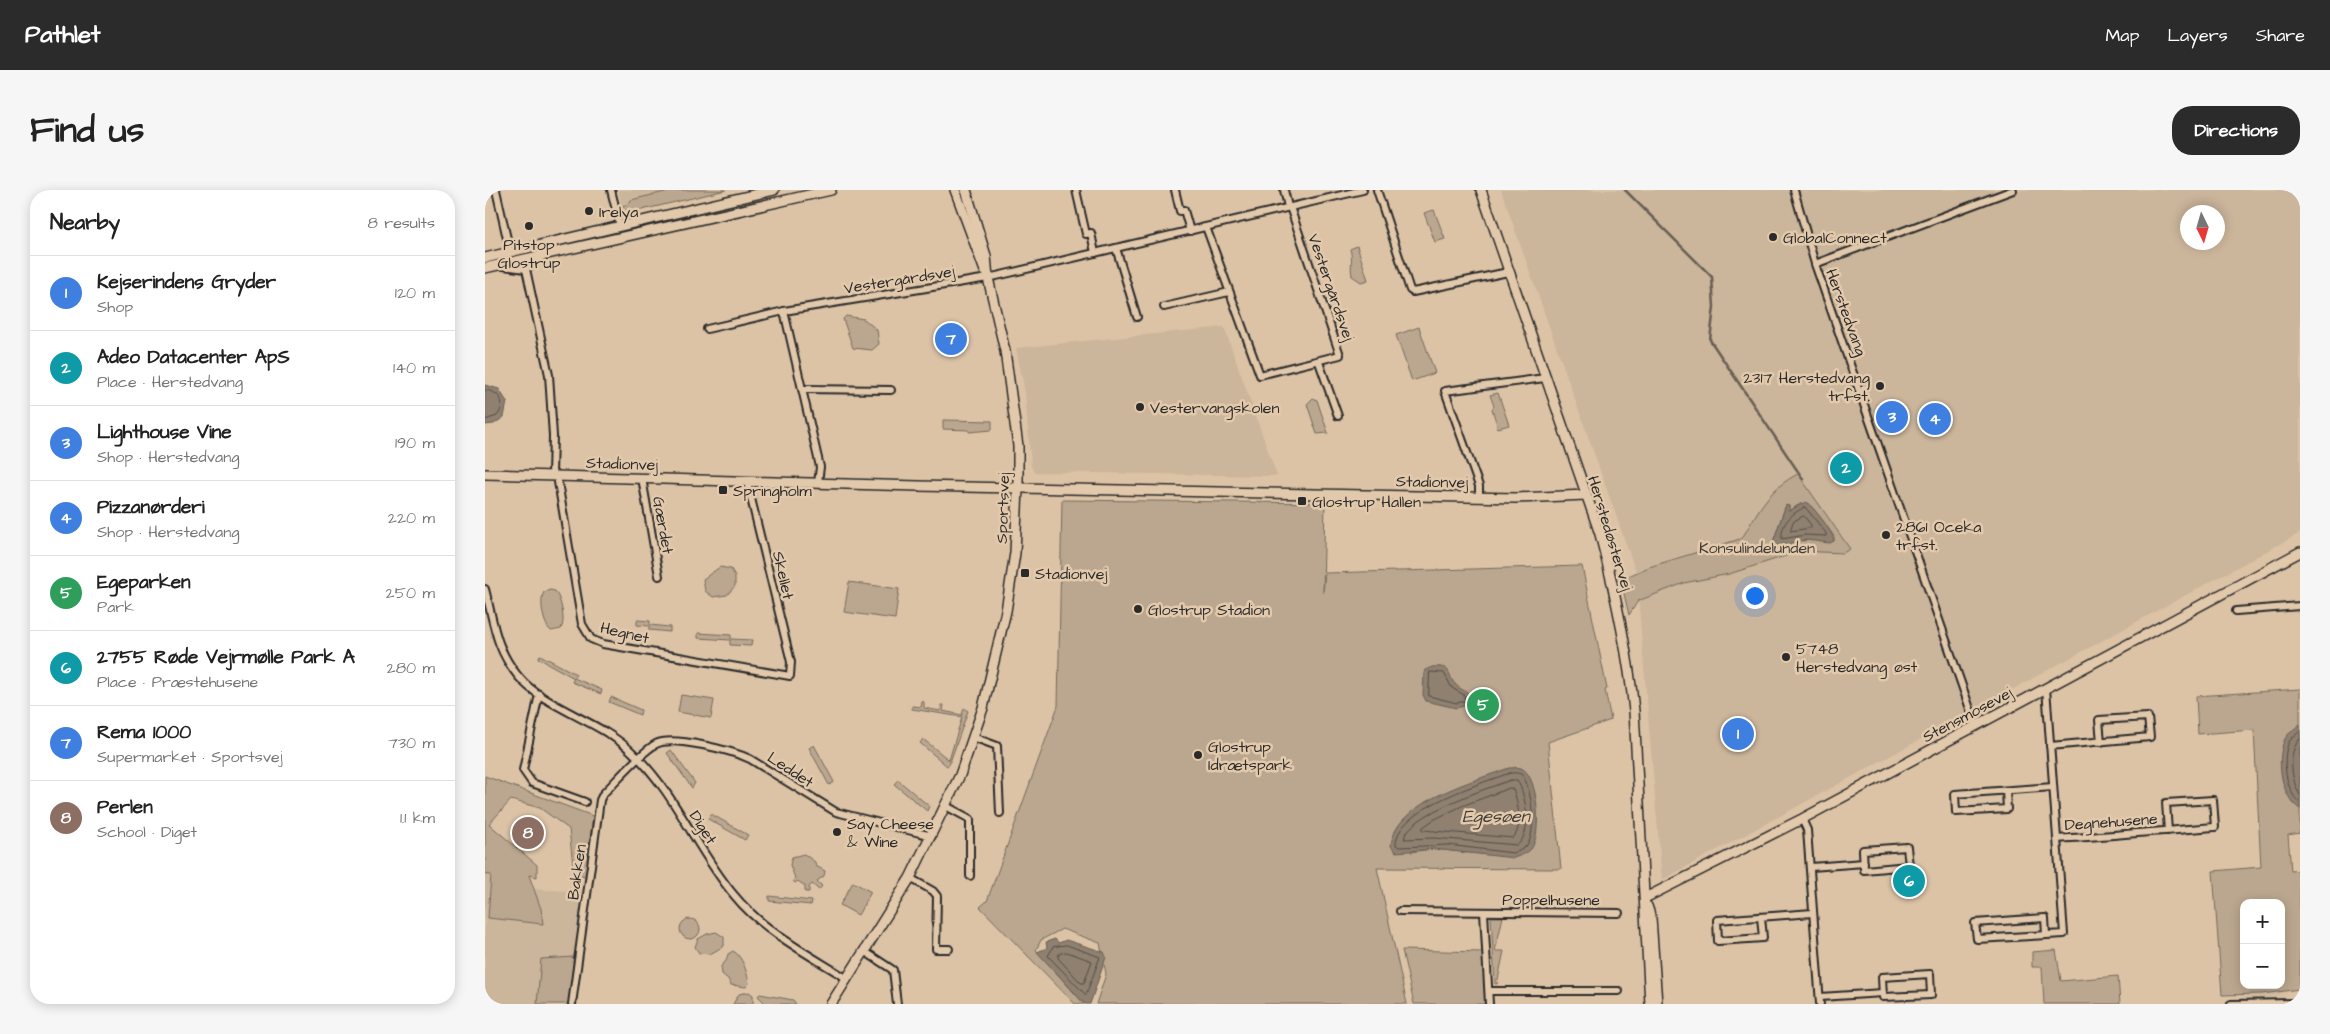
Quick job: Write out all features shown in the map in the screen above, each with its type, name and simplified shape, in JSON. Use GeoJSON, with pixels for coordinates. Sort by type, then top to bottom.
{"type":"FeatureCollection","features":[{"type":"Feature","properties":{"kind":"street"},"geometry":{"type":"LineString","coordinates":[[496,190],[511,252]]}},
{"type":"Feature","properties":{"kind":"street"},"geometry":{"type":"LineString","coordinates":[[611,190],[620,226]]}},
{"type":"Feature","properties":{"kind":"street"},"geometry":{"type":"LineString","coordinates":[[485,258],[773,190]]}},
{"type":"Feature","properties":{"kind":"street"},"geometry":{"type":"LineString","coordinates":[[485,268],[831,190]]}},
{"type":"Feature","properties":{"kind":"street","name":"Sportsvej"},"geometry":{"type":"LineString","coordinates":[[955,190],[988,278]]}},
{"type":"Feature","properties":{"kind":"street","name":"Sportsvej"},"geometry":{"type":"LineString","coordinates":[[831,1004],[910,878],[946,806],[983,708],[1004,623],[1015,553],[1018,446],[1005,351],[988,278],[986,256],[966,190]]}},
{"type":"Feature","properties":{"kind":"street"},"geometry":{"type":"LineString","coordinates":[[1076,190],[1086,234],[1091,232],[1095,253]]}},
{"type":"Feature","properties":{"kind":"street"},"geometry":{"type":"LineString","coordinates":[[1175,190],[1180,211],[1185,210],[1190,231]]}},
{"type":"Feature","properties":{"kind":"street","name":"Vestergårdsvej"},"geometry":{"type":"LineString","coordinates":[[1206,227],[1259,375],[1340,356],[1284,190]]}},
{"type":"Feature","properties":{"kind":"street","name":"Vestergårdsvej"},"geometry":{"type":"LineString","coordinates":[[707,329],[784,311],[988,278],[1363,190]]}},
{"type":"Feature","properties":{"kind":"street"},"geometry":{"type":"LineString","coordinates":[[1377,190],[1410,290],[1413,292],[1508,272]]}},
{"type":"Feature","properties":{"kind":"street","name":"Herstedøstervej"},"geometry":{"type":"LineString","coordinates":[[1481,190],[1600,534],[1615,592],[1634,711],[1650,1004]]}},
{"type":"Feature","properties":{"kind":"street","name":"Herstedvang"},"geometry":{"type":"LineString","coordinates":[[1794,190],[1815,264],[1976,726]]}},
{"type":"Feature","properties":{"kind":"street"},"geometry":{"type":"LineString","coordinates":[[1815,264],[2013,190]]}},
{"type":"Feature","properties":{"kind":"street"},"geometry":{"type":"LineString","coordinates":[[1116,248],[1137,317]]}},
{"type":"Feature","properties":{"kind":"street"},"geometry":{"type":"LineString","coordinates":[[497,265],[526,269],[545,254]]}},
{"type":"Feature","properties":{"kind":"street"},"geometry":{"type":"LineString","coordinates":[[526,269],[549,375],[554,476]]}},
{"type":"Feature","properties":{"kind":"street"},"geometry":{"type":"LineString","coordinates":[[1163,307],[1229,292]]}},
{"type":"Feature","properties":{"kind":"street"},"geometry":{"type":"LineString","coordinates":[[784,311],[820,467],[819,483]]}},
{"type":"Feature","properties":{"kind":"street"},"geometry":{"type":"LineString","coordinates":[[1319,362],[1338,416]]}},
{"type":"Feature","properties":{"kind":"street","name":"Stadionvej"},"geometry":{"type":"LineString","coordinates":[[1479,497],[1479,486],[1445,391],[1545,378]]}},
{"type":"Feature","properties":{"kind":"street"},"geometry":{"type":"LineString","coordinates":[[801,389],[891,390]]}},
{"type":"Feature","properties":{"kind":"street","name":"Stadionvej"},"geometry":{"type":"LineString","coordinates":[[485,474],[747,482],[1516,498],[1586,495]]}},
{"type":"Feature","properties":{"kind":"street","name":"Hegnet"},"geometry":{"type":"LineString","coordinates":[[554,476],[581,618],[584,631],[591,639],[603,644],[790,676]]}},
{"type":"Feature","properties":{"kind":"street","name":"Gærdet"},"geometry":{"type":"LineString","coordinates":[[642,478],[659,576]]}},
{"type":"Feature","properties":{"kind":"street","name":"Skellet"},"geometry":{"type":"LineString","coordinates":[[747,482],[791,664],[790,676]]}},
{"type":"Feature","properties":{"kind":"street","name":"Stensmosevej"},"geometry":{"type":"LineString","coordinates":[[1645,898],[1802,818],[2300,552]]}},
{"type":"Feature","properties":{"kind":"street","name":"Diget"},"geometry":{"type":"LineString","coordinates":[[485,589],[500,649],[519,676],[539,694],[605,730],[639,759],[654,776],[741,904],[771,928],[846,978]]}},
{"type":"Feature","properties":{"kind":"street"},"geometry":{"type":"LineString","coordinates":[[2236,611],[2300,606]]}},
{"type":"Feature","properties":{"kind":"street","name":"Degnehusene"},"geometry":{"type":"LineString","coordinates":[[2046,688],[2063,934],[2046,935],[1977,939],[1975,923],[2045,918],[2046,935]]}},
{"type":"Feature","properties":{"kind":"street"},"geometry":{"type":"LineString","coordinates":[[539,694],[523,770],[531,783],[585,802]]}},
{"type":"Feature","properties":{"kind":"street"},"geometry":{"type":"LineString","coordinates":[[2050,746],[2101,742],[2150,738],[2148,717],[2099,720],[2101,742]]}},
{"type":"Feature","properties":{"kind":"street"},"geometry":{"type":"LineString","coordinates":[[973,737],[997,746],[1000,813]]}},
{"type":"Feature","properties":{"kind":"street","name":"Leddet"},"geometry":{"type":"LineString","coordinates":[[639,759],[655,744],[661,742],[724,748],[750,759],[837,812],[932,836]]}},
{"type":"Feature","properties":{"kind":"street","name":"Bakken"},"geometry":{"type":"LineString","coordinates":[[572,1004],[600,800],[603,794],[639,759]]}},
{"type":"Feature","properties":{"kind":"street"},"geometry":{"type":"LineString","coordinates":[[2006,791],[2007,809],[1956,812],[1955,794],[2053,787]]}},
{"type":"Feature","properties":{"kind":"street","name":"Degnehusene"},"geometry":{"type":"LineString","coordinates":[[2057,839],[2168,831],[2215,827],[2213,800],[2166,803],[2168,831]]}},
{"type":"Feature","properties":{"kind":"street"},"geometry":{"type":"LineString","coordinates":[[946,806],[970,819],[970,876]]}},
{"type":"Feature","properties":{"kind":"street"},"geometry":{"type":"LineString","coordinates":[[1802,818],[1807,830],[1811,867],[1820,1001],[1883,993]]}},
{"type":"Feature","properties":{"kind":"street"},"geometry":{"type":"LineString","coordinates":[[1907,847],[1909,866],[1864,870],[1864,863],[1863,850],[1907,847]]}},
{"type":"Feature","properties":{"kind":"street"},"geometry":{"type":"LineString","coordinates":[[1811,867],[1864,863]]}},
{"type":"Feature","properties":{"kind":"street"},"geometry":{"type":"LineString","coordinates":[[910,878],[933,891],[937,896],[936,949],[949,949]]}},
{"type":"Feature","properties":{"kind":"street","name":"Herstedøstervej"},"geometry":{"type":"LineString","coordinates":[[1645,898],[1651,918],[1657,1004]]}},
{"type":"Feature","properties":{"kind":"street","name":"Poppelhusene"},"geometry":{"type":"LineString","coordinates":[[1399,911],[1619,913]]}},
{"type":"Feature","properties":{"kind":"street","name":"Poppelhusene"},"geometry":{"type":"LineString","coordinates":[[1484,912],[1489,1004]]}},
{"type":"Feature","properties":{"kind":"street"},"geometry":{"type":"LineString","coordinates":[[1761,917],[1763,938],[1718,942],[1717,920],[1813,913]]}},
{"type":"Feature","properties":{"kind":"street"},"geometry":{"type":"LineString","coordinates":[[864,950],[893,970],[897,1004]]}},
{"type":"Feature","properties":{"kind":"street"},"geometry":{"type":"LineString","coordinates":[[1930,974],[1931,995],[1883,997],[1883,993],[1882,977],[1930,974]]}},
{"type":"Feature","properties":{"kind":"street"},"geometry":{"type":"LineString","coordinates":[[1489,991],[1619,991]]}},
{"type":"Feature","properties":{"kind":"street"},"geometry":{"type":"LineString","coordinates":[[2231,1004],[2300,1003]]}},
{"type":"Feature","properties":{"kind":"shaded area"},"geometry":{"type":"Polygon","coordinates":[[[618,190],[692,190],[622,206],[618,190]]]}},
{"type":"Feature","properties":{"kind":"shaded area"},"geometry":{"type":"Polygon","coordinates":[[[1501,190],[2300,190],[2300,533],[1662,880],[1636,572],[1501,190]]]}},
{"type":"Feature","properties":{"kind":"shaded area","name":"Vestervangskolen"},"geometry":{"type":"Polygon","coordinates":[[[1224,327],[1277,476],[1034,472],[1031,466],[1025,392],[1016,348],[1224,327]]]}},
{"type":"Feature","properties":{"kind":"shaded area"},"geometry":{"type":"Polygon","coordinates":[[[485,831],[529,874],[534,889],[582,892],[568,1004],[485,1004],[485,831]]]}},
{"type":"Feature","properties":{"kind":"green space"},"geometry":{"type":"Polygon","coordinates":[[[673,190],[726,190],[625,214],[622,211],[622,206],[629,204],[631,200],[673,190]]]}},
{"type":"Feature","properties":{"kind":"green space"},"geometry":{"type":"Polygon","coordinates":[[[1434,210],[1445,239],[1435,242],[1424,213],[1434,210]]]}},
{"type":"Feature","properties":{"kind":"green space"},"geometry":{"type":"Polygon","coordinates":[[[1357,246],[1368,280],[1361,282],[1352,276],[1351,272],[1350,249],[1357,246]]]}},
{"type":"Feature","properties":{"kind":"green space"},"geometry":{"type":"Polygon","coordinates":[[[846,316],[864,319],[877,330],[879,344],[872,350],[853,348],[843,319],[846,316]]]}},
{"type":"Feature","properties":{"kind":"green space"},"geometry":{"type":"Polygon","coordinates":[[[1419,327],[1435,373],[1412,381],[1396,335],[1419,327]]]}},
{"type":"Feature","properties":{"kind":"green space"},"geometry":{"type":"Polygon","coordinates":[[[1498,393],[1509,425],[1498,428],[1490,395],[1498,393]]]}},
{"type":"Feature","properties":{"kind":"green space"},"geometry":{"type":"Polygon","coordinates":[[[1313,398],[1317,400],[1328,433],[1317,434],[1307,404],[1313,398]]]}},
{"type":"Feature","properties":{"kind":"green space"},"geometry":{"type":"Polygon","coordinates":[[[943,420],[992,421],[992,430],[969,432],[969,430],[943,429],[943,420]]]}},
{"type":"Feature","properties":{"kind":"green space","name":"Konsulindelunden"},"geometry":{"type":"Polygon","coordinates":[[[1798,474],[1850,549],[1843,553],[1801,551],[1729,574],[1684,583],[1638,601],[1629,615],[1622,585],[1626,577],[1649,567],[1740,539],[1766,500],[1788,480],[1798,474]],[[1809,503],[1800,504],[1788,511],[1789,506],[1785,507],[1773,542],[1777,547],[1802,540],[1834,541],[1834,536],[1809,503]]]}},
{"type":"Feature","properties":{"kind":"green space","name":"Glostrup Idrætspark"},"geometry":{"type":"Polygon","coordinates":[[[1062,500],[1325,503],[1323,593],[1325,573],[1582,566],[1607,689],[1605,690],[1611,720],[1548,742],[1561,869],[1377,868],[1407,1004],[1096,1004],[1106,974],[1100,943],[1062,929],[1041,940],[1036,950],[1084,1004],[1075,1004],[980,907],[987,901],[1058,706],[1062,500]],[[1509,768],[1425,802],[1411,852],[1433,849],[1501,856],[1531,849],[1537,823],[1535,793],[1509,768]]]}},
{"type":"Feature","properties":{"kind":"green space"},"geometry":{"type":"Polygon","coordinates":[[[720,567],[731,569],[735,576],[735,586],[727,595],[713,597],[705,591],[703,579],[720,567]]]}},
{"type":"Feature","properties":{"kind":"green space"},"geometry":{"type":"Polygon","coordinates":[[[849,582],[899,589],[895,619],[844,612],[849,582]]]}},
{"type":"Feature","properties":{"kind":"green space"},"geometry":{"type":"Polygon","coordinates":[[[555,591],[559,599],[563,620],[561,629],[551,631],[544,618],[542,606],[544,592],[555,591]]]}},
{"type":"Feature","properties":{"kind":"green space"},"geometry":{"type":"Polygon","coordinates":[[[637,620],[650,621],[650,625],[670,627],[670,632],[649,630],[649,626],[637,625],[637,620]]]}},
{"type":"Feature","properties":{"kind":"green space"},"geometry":{"type":"Polygon","coordinates":[[[698,633],[731,635],[731,639],[752,640],[751,646],[730,645],[730,640],[698,638],[698,633]]]}},
{"type":"Feature","properties":{"kind":"green space"},"geometry":{"type":"Polygon","coordinates":[[[540,655],[576,674],[574,678],[538,658],[540,655]]]}},
{"type":"Feature","properties":{"kind":"green space"},"geometry":{"type":"Polygon","coordinates":[[[574,678],[602,690],[601,694],[572,682],[574,678]]]}},
{"type":"Feature","properties":{"kind":"green space"},"geometry":{"type":"Polygon","coordinates":[[[2300,689],[2300,833],[2288,835],[2291,871],[2300,870],[2300,989],[2262,994],[2222,995],[2213,871],[2261,867],[2254,730],[2198,734],[2196,696],[2300,689]]]}},
{"type":"Feature","properties":{"kind":"green space"},"geometry":{"type":"Polygon","coordinates":[[[681,695],[714,700],[711,718],[678,712],[681,695]]]}},
{"type":"Feature","properties":{"kind":"green space"},"geometry":{"type":"Polygon","coordinates":[[[611,697],[641,710],[640,715],[609,702],[611,697]]]}},
{"type":"Feature","properties":{"kind":"green space"},"geometry":{"type":"Polygon","coordinates":[[[922,701],[924,702],[924,708],[940,711],[941,705],[944,705],[943,711],[962,715],[964,708],[968,711],[949,765],[947,766],[920,743],[923,739],[949,760],[962,717],[912,709],[912,706],[921,707],[922,701]]]}},
{"type":"Feature","properties":{"kind":"green space"},"geometry":{"type":"Polygon","coordinates":[[[814,745],[834,782],[829,785],[809,748],[814,745]]]}},
{"type":"Feature","properties":{"kind":"green space"},"geometry":{"type":"Polygon","coordinates":[[[671,750],[695,783],[692,788],[667,753],[671,750]]]}},
{"type":"Feature","properties":{"kind":"green space"},"geometry":{"type":"Polygon","coordinates":[[[485,776],[593,816],[586,876],[574,874],[569,829],[540,808],[511,800],[489,824],[537,865],[537,877],[529,875],[541,909],[543,924],[488,918],[491,875],[485,874],[485,776]]]}},
{"type":"Feature","properties":{"kind":"green space"},"geometry":{"type":"Polygon","coordinates":[[[898,780],[929,806],[927,811],[894,784],[898,780]]]}},
{"type":"Feature","properties":{"kind":"green space"},"geometry":{"type":"Polygon","coordinates":[[[711,814],[748,835],[745,840],[708,819],[711,814]]]}},
{"type":"Feature","properties":{"kind":"green space"},"geometry":{"type":"Polygon","coordinates":[[[804,854],[815,862],[816,866],[825,871],[824,876],[817,881],[822,886],[819,890],[812,884],[809,887],[809,892],[805,892],[805,886],[798,881],[795,883],[793,881],[795,878],[790,865],[792,857],[804,854]]]}},
{"type":"Feature","properties":{"kind":"green space"},"geometry":{"type":"Polygon","coordinates":[[[853,882],[871,892],[858,915],[840,905],[853,882]]]}},
{"type":"Feature","properties":{"kind":"green space"},"geometry":{"type":"Polygon","coordinates":[[[769,896],[812,901],[811,905],[769,901],[769,896]]]}},
{"type":"Feature","properties":{"kind":"green space"},"geometry":{"type":"Polygon","coordinates":[[[1491,917],[1503,917],[1495,951],[1504,951],[1497,984],[1495,984],[1491,917]]]}},
{"type":"Feature","properties":{"kind":"green space"},"geometry":{"type":"Polygon","coordinates":[[[686,919],[694,919],[700,925],[700,933],[694,939],[686,939],[680,933],[680,925],[686,919]]]}},
{"type":"Feature","properties":{"kind":"green space"},"geometry":{"type":"Polygon","coordinates":[[[716,932],[724,937],[724,946],[710,954],[699,953],[695,947],[698,939],[716,932]]]}},
{"type":"Feature","properties":{"kind":"green space"},"geometry":{"type":"Polygon","coordinates":[[[1402,950],[1483,952],[1486,1004],[1414,1004],[1402,950]]]}},
{"type":"Feature","properties":{"kind":"green space"},"geometry":{"type":"Polygon","coordinates":[[[2056,950],[2061,981],[2118,976],[2120,1004],[2044,1004],[2042,967],[2032,967],[2032,952],[2056,950]]]}},
{"type":"Feature","properties":{"kind":"green space"},"geometry":{"type":"Polygon","coordinates":[[[733,951],[739,956],[746,970],[749,984],[746,987],[731,985],[722,974],[721,966],[726,961],[728,954],[733,951]]]}},
{"type":"Feature","properties":{"kind":"green space"},"geometry":{"type":"Polygon","coordinates":[[[574,957],[568,1004],[537,1004],[541,959],[574,957]]]}},
{"type":"Feature","properties":{"kind":"green space"},"geometry":{"type":"Polygon","coordinates":[[[749,992],[753,995],[753,1004],[733,1004],[739,994],[749,992]]]}},
{"type":"Feature","properties":{"kind":"green space"},"geometry":{"type":"Polygon","coordinates":[[[760,994],[793,1000],[796,1004],[766,1004],[758,996],[760,994]]]}},
{"type":"Feature","properties":{"kind":"water"},"geometry":{"type":"Polygon","coordinates":[[[485,385],[499,389],[507,402],[504,417],[494,424],[485,425],[485,385]]]}},
{"type":"Feature","properties":{"kind":"water"},"geometry":{"type":"Polygon","coordinates":[[[1806,502],[1823,520],[1831,532],[1834,541],[1830,543],[1806,540],[1776,546],[1773,542],[1786,505],[1789,506],[1789,511],[1806,502]]]}},
{"type":"Feature","properties":{"kind":"water"},"geometry":{"type":"Polygon","coordinates":[[[1432,667],[1447,669],[1456,685],[1470,695],[1468,705],[1456,708],[1426,701],[1423,695],[1424,673],[1425,670],[1432,667]]]}},
{"type":"Feature","properties":{"kind":"water"},"geometry":{"type":"Polygon","coordinates":[[[2300,724],[2300,809],[2288,796],[2284,787],[2280,758],[2285,739],[2300,724]]]}},
{"type":"Feature","properties":{"kind":"water","name":"Egesøen"},"geometry":{"type":"Polygon","coordinates":[[[1509,768],[1521,768],[1527,773],[1535,793],[1537,832],[1531,849],[1523,855],[1514,858],[1433,849],[1396,852],[1391,846],[1395,831],[1406,817],[1420,805],[1457,787],[1509,768]]]}},
{"type":"Feature","properties":{"kind":"water"},"geometry":{"type":"Polygon","coordinates":[[[1055,939],[1059,943],[1066,940],[1104,952],[1106,957],[1090,1004],[1085,1004],[1037,952],[1047,948],[1046,942],[1055,939]]]}},
{"type":"Feature","properties":{"kind":"waterway"},"geometry":{"type":"LineString","coordinates":[[1625,190],[1712,277],[1714,307],[1710,340],[1803,479]]}},
{"type":"Feature","properties":{"kind":"place","name":"Irelya"},"geometry":{"type":"Point","coordinates":[589,211]}},
{"type":"Feature","properties":{"kind":"place","name":"Pitstop Glostrup"},"geometry":{"type":"Point","coordinates":[529,226]}},
{"type":"Feature","properties":{"kind":"place","name":"GlobalConnect"},"geometry":{"type":"Point","coordinates":[1773,237]}},
{"type":"Feature","properties":{"kind":"place","name":"Rema 1000"},"geometry":{"type":"Point","coordinates":[951,339]}},
{"type":"Feature","properties":{"kind":"place","name":"2317 Herstedvang trfst."},"geometry":{"type":"Point","coordinates":[1880,386]}},
{"type":"Feature","properties":{"kind":"place","name":"Vestervangskolen"},"geometry":{"type":"Point","coordinates":[1140,407]}},
{"type":"Feature","properties":{"kind":"place","name":"Lighthouse Vine"},"geometry":{"type":"Point","coordinates":[1892,417]}},
{"type":"Feature","properties":{"kind":"place","name":"Pizzanørderi"},"geometry":{"type":"Point","coordinates":[1935,419]}},
{"type":"Feature","properties":{"kind":"place","name":"Adeo Datacenter ApS"},"geometry":{"type":"Point","coordinates":[1846,468]}},
{"type":"Feature","properties":{"kind":"place","name":"Springholm"},"geometry":{"type":"Point","coordinates":[723,490]}},
{"type":"Feature","properties":{"kind":"place","name":"Glostrup Hallen"},"geometry":{"type":"Point","coordinates":[1302,501]}},
{"type":"Feature","properties":{"kind":"place","name":"2861 Oceka trfst."},"geometry":{"type":"Point","coordinates":[1886,535]}},
{"type":"Feature","properties":{"kind":"place","name":"Stadionvej"},"geometry":{"type":"Point","coordinates":[1025,573]}},
{"type":"Feature","properties":{"kind":"place","name":"Glostrup Stadion"},"geometry":{"type":"Point","coordinates":[1138,609]}},
{"type":"Feature","properties":{"kind":"place","name":"5748 Herstedvang øst"},"geometry":{"type":"Point","coordinates":[1786,657]}},
{"type":"Feature","properties":{"kind":"place","name":"Egeparken"},"geometry":{"type":"Point","coordinates":[1483,705]}},
{"type":"Feature","properties":{"kind":"place","name":"Kejserindens Gryder"},"geometry":{"type":"Point","coordinates":[1738,734]}},
{"type":"Feature","properties":{"kind":"place","name":"Glostrup Idrætspark"},"geometry":{"type":"Point","coordinates":[1198,755]}},
{"type":"Feature","properties":{"kind":"place","name":"Say Cheese & Wine"},"geometry":{"type":"Point","coordinates":[837,832]}},
{"type":"Feature","properties":{"kind":"place","name":"Perlen"},"geometry":{"type":"Point","coordinates":[528,833]}},
{"type":"Feature","properties":{"kind":"place","name":"2755 Røde Vejrmølle Park A"},"geometry":{"type":"Point","coordinates":[1909,881]}}]}
